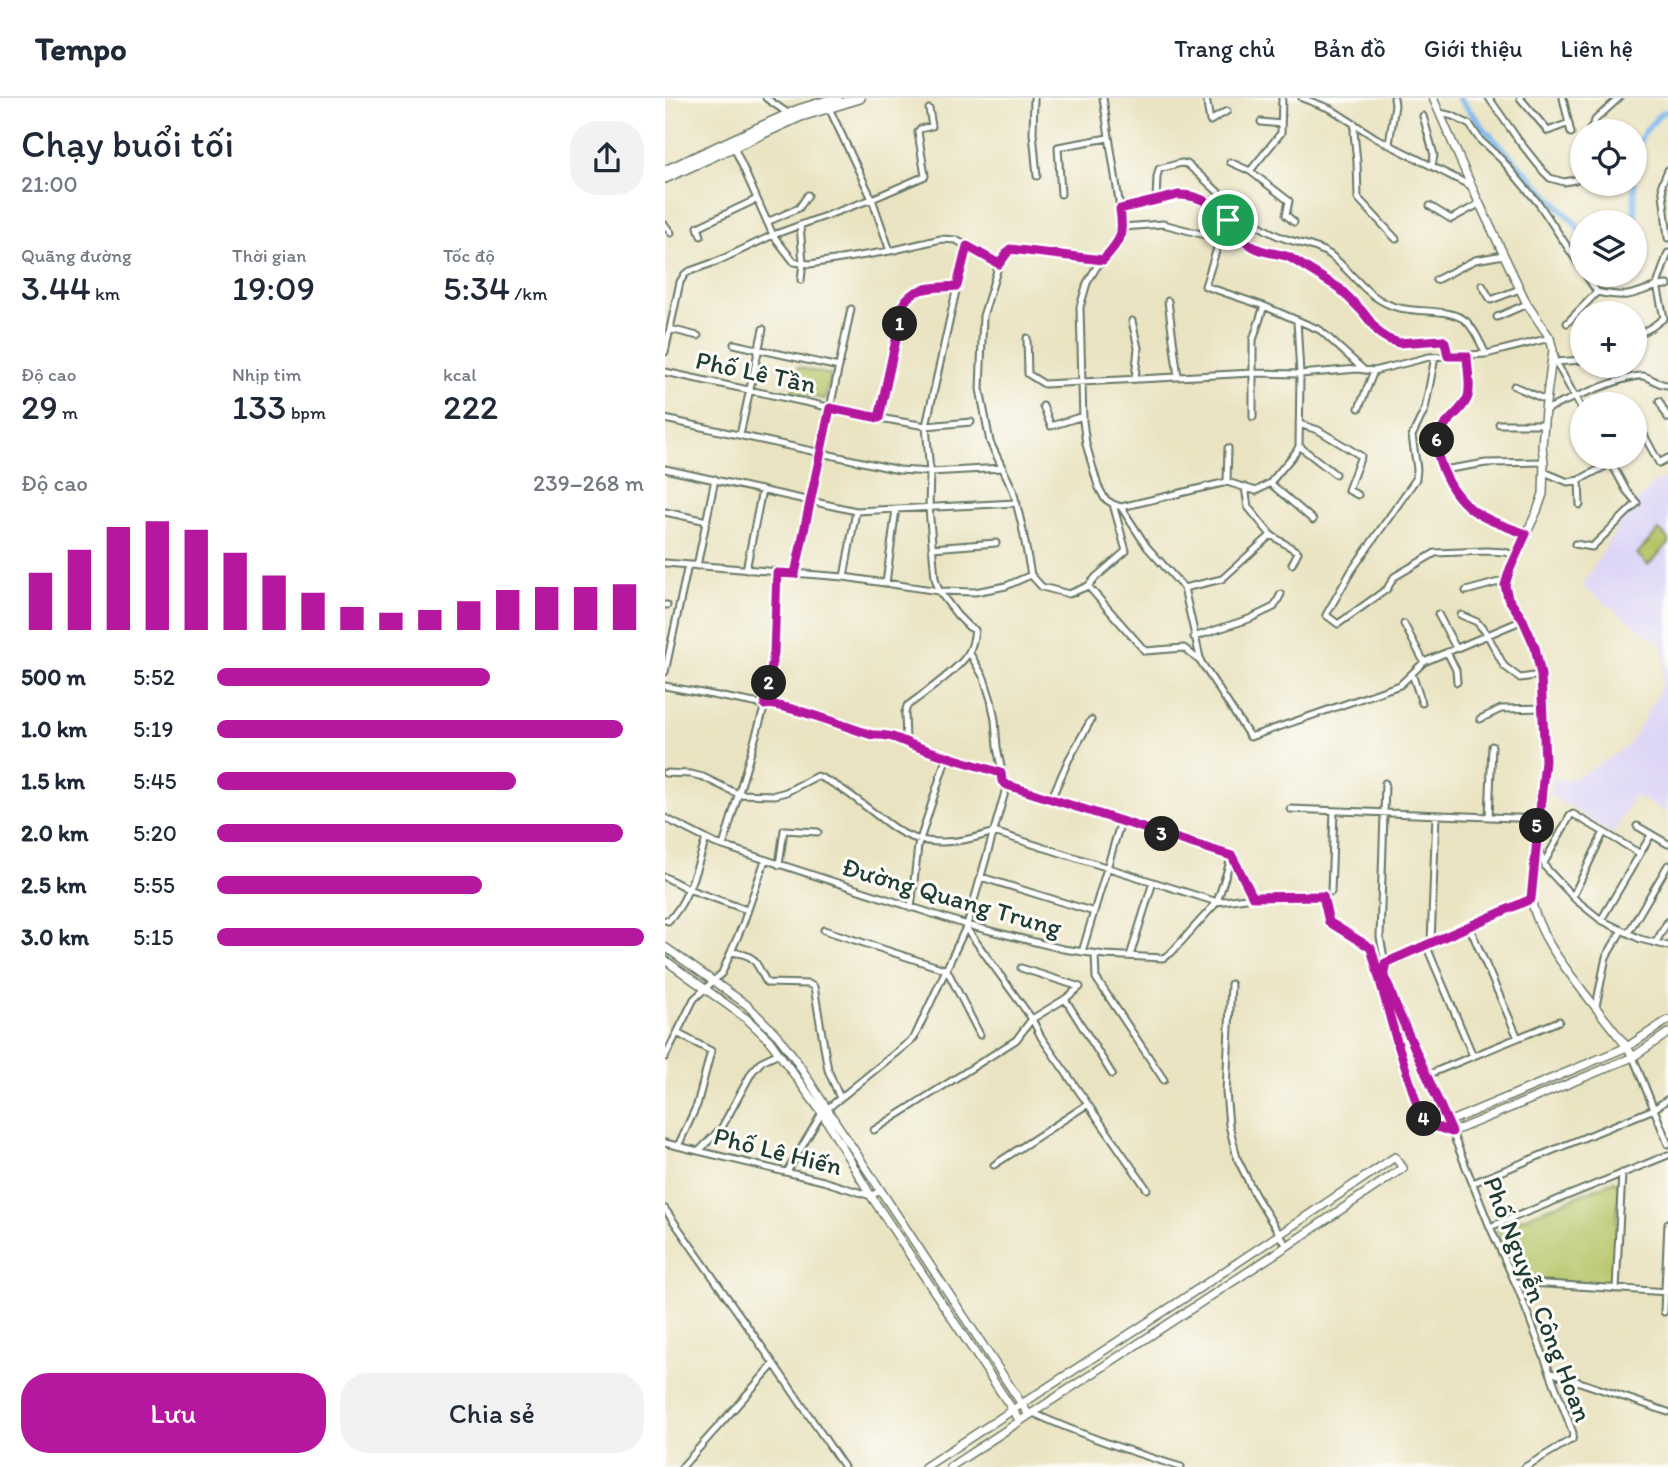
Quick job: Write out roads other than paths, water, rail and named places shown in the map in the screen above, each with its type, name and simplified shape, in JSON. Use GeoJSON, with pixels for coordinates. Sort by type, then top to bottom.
{"type":"FeatureCollection","features":[{"type":"Feature","properties":{"kind":"main road"},"geometry":{"type":"LineString","coordinates":[[665,171],[790,114],[837,98]]}},
{"type":"Feature","properties":{"kind":"main road"},"geometry":{"type":"LineString","coordinates":[[665,178],[801,116],[860,98]]}},
{"type":"Feature","properties":{"kind":"street"},"geometry":{"type":"LineString","coordinates":[[766,98],[790,114]]}},
{"type":"Feature","properties":{"kind":"street"},"geometry":{"type":"LineString","coordinates":[[1034,98],[1033,133],[1037,176]]}},
{"type":"Feature","properties":{"kind":"street"},"geometry":{"type":"LineString","coordinates":[[1103,98],[1123,227],[1118,240],[1087,283],[1080,307],[1083,416],[1089,456],[1105,499],[1121,507],[1227,482],[1256,491],[1270,483],[1299,446],[1300,374],[1297,320]]}},
{"type":"Feature","properties":{"kind":"street"},"geometry":{"type":"LineString","coordinates":[[1206,98],[1210,121],[1227,111]]}},
{"type":"Feature","properties":{"kind":"street"},"geometry":{"type":"LineString","coordinates":[[1250,171],[1281,133],[1282,98]]}},
{"type":"Feature","properties":{"kind":"street"},"geometry":{"type":"LineString","coordinates":[[1302,98],[1331,109],[1389,144],[1471,186]]}},
{"type":"Feature","properties":{"kind":"street"},"geometry":{"type":"LineString","coordinates":[[1389,144],[1394,98]]}},
{"type":"Feature","properties":{"kind":"street"},"geometry":{"type":"LineString","coordinates":[[1433,98],[1479,204],[1527,304],[1550,338],[1556,362],[1572,392]]}},
{"type":"Feature","properties":{"kind":"street"},"geometry":{"type":"LineString","coordinates":[[1489,98],[1543,171],[1550,178],[1570,181]]}},
{"type":"Feature","properties":{"kind":"street"},"geometry":{"type":"LineString","coordinates":[[1520,98],[1548,131],[1569,123]]}},
{"type":"Feature","properties":{"kind":"street"},"geometry":{"type":"LineString","coordinates":[[1563,98],[1570,128]]}},
{"type":"Feature","properties":{"kind":"street"},"geometry":{"type":"LineString","coordinates":[[1596,119],[1619,98]]}},
{"type":"Feature","properties":{"kind":"street"},"geometry":{"type":"LineString","coordinates":[[829,107],[872,199],[890,251]]}},
{"type":"Feature","properties":{"kind":"street"},"geometry":{"type":"LineString","coordinates":[[665,352],[683,277],[690,271],[773,234],[872,199],[925,176],[918,132],[932,126],[929,110]]}},
{"type":"Feature","properties":{"kind":"street"},"geometry":{"type":"LineString","coordinates":[[1440,113],[1470,125],[1480,140],[1502,160],[1539,204],[1570,251]]}},
{"type":"Feature","properties":{"kind":"street"},"geometry":{"type":"LineString","coordinates":[[1423,116],[1434,155],[1432,166]]}},
{"type":"Feature","properties":{"kind":"street"},"geometry":{"type":"LineString","coordinates":[[1261,122],[1281,124]]}},
{"type":"Feature","properties":{"kind":"street"},"geometry":{"type":"LineString","coordinates":[[1355,124],[1358,198],[1396,239]]}},
{"type":"Feature","properties":{"kind":"street"},"geometry":{"type":"LineString","coordinates":[[1061,194],[1058,147],[1108,138]]}},
{"type":"Feature","properties":{"kind":"street"},"geometry":{"type":"LineString","coordinates":[[734,146],[773,234],[794,262],[810,264],[890,251],[941,239],[956,240],[999,264]]}},
{"type":"Feature","properties":{"kind":"street"},"geometry":{"type":"LineString","coordinates":[[1230,162],[1250,171],[1289,201],[1286,215],[1294,222]]}},
{"type":"Feature","properties":{"kind":"street"},"geometry":{"type":"LineString","coordinates":[[1156,201],[1159,169],[1187,164],[1255,223],[1275,235],[1329,254],[1363,287],[1390,306],[1456,315],[1463,319],[1476,333],[1486,354]]}},
{"type":"Feature","properties":{"kind":"street"},"geometry":{"type":"LineString","coordinates":[[1668,170],[1662,184],[1668,238]]}},
{"type":"Feature","properties":{"kind":"street"},"geometry":{"type":"LineString","coordinates":[[767,222],[799,208],[808,195]]}},
{"type":"Feature","properties":{"kind":"street"},"geometry":{"type":"LineString","coordinates":[[1120,209],[1184,195],[1203,201],[1220,212],[1239,237],[1254,248],[1289,257],[1339,288],[1380,334],[1399,343],[1444,340],[1448,356]]}},
{"type":"Feature","properties":{"kind":"street"},"geometry":{"type":"LineString","coordinates":[[701,236],[698,227],[757,199]]}},
{"type":"Feature","properties":{"kind":"street"},"geometry":{"type":"LineString","coordinates":[[1430,206],[1451,219],[1479,204]]}},
{"type":"Feature","properties":{"kind":"street"},"geometry":{"type":"LineString","coordinates":[[1123,227],[1163,224],[1209,236],[1218,246],[1205,286],[1264,306],[1320,330],[1364,370]]}},
{"type":"Feature","properties":{"kind":"street"},"geometry":{"type":"LineString","coordinates":[[665,225],[671,233]]}},
{"type":"Feature","properties":{"kind":"street"},"geometry":{"type":"LineString","coordinates":[[800,225],[803,263],[801,280]]}},
{"type":"Feature","properties":{"kind":"street"},"geometry":{"type":"LineString","coordinates":[[906,741],[907,706],[941,681],[969,652],[975,630],[957,615],[939,591],[935,578],[926,426],[967,246]]}},
{"type":"Feature","properties":{"kind":"street"},"geometry":{"type":"LineString","coordinates":[[1103,260],[1010,249],[999,264],[983,316],[980,389],[990,442],[1017,503],[1031,575],[1042,587],[1069,594],[1088,586],[1126,551],[1113,504]]}},
{"type":"Feature","properties":{"kind":"street"},"geometry":{"type":"LineString","coordinates":[[1647,330],[1664,318],[1657,285],[1668,253]]}},
{"type":"Feature","properties":{"kind":"street"},"geometry":{"type":"LineString","coordinates":[[1436,279],[1475,260],[1504,256]]}},
{"type":"Feature","properties":{"kind":"street"},"geometry":{"type":"LineString","coordinates":[[1482,285],[1491,300],[1520,289]]}},
{"type":"Feature","properties":{"kind":"street"},"geometry":{"type":"LineString","coordinates":[[1594,287],[1597,292],[1628,295],[1657,285],[1668,285]]}},
{"type":"Feature","properties":{"kind":"street"},"geometry":{"type":"LineString","coordinates":[[879,418],[908,295],[916,290],[957,286]]}},
{"type":"Feature","properties":{"kind":"street"},"geometry":{"type":"LineString","coordinates":[[1567,323],[1597,292]]}},
{"type":"Feature","properties":{"kind":"street"},"geometry":{"type":"LineString","coordinates":[[1168,301],[1178,377]]}},
{"type":"Feature","properties":{"kind":"street"},"geometry":{"type":"LineString","coordinates":[[1497,317],[1527,304]]}},
{"type":"Feature","properties":{"kind":"street"},"geometry":{"type":"LineString","coordinates":[[1253,416],[1253,340],[1264,306]]}},
{"type":"Feature","properties":{"kind":"street"},"geometry":{"type":"LineString","coordinates":[[795,574],[851,309]]}},
{"type":"Feature","properties":{"kind":"street"},"geometry":{"type":"LineString","coordinates":[[1132,321],[1138,348],[1135,379]]}},
{"type":"Feature","properties":{"kind":"street"},"geometry":{"type":"LineString","coordinates":[[740,435],[763,329]]}},
{"type":"Feature","properties":{"kind":"street"},"geometry":{"type":"LineString","coordinates":[[670,330],[698,336]]}},
{"type":"Feature","properties":{"kind":"street"},"geometry":{"type":"LineString","coordinates":[[1027,338],[1028,374],[1044,384],[1253,373],[1374,371],[1435,357],[1486,354],[1550,338]]}},
{"type":"Feature","properties":{"kind":"street"},"geometry":{"type":"LineString","coordinates":[[734,344],[839,367]]}},
{"type":"Feature","properties":{"kind":"street"},"geometry":{"type":"LineString","coordinates":[[1553,350],[1542,446],[1543,494],[1505,585],[1508,598],[1523,620],[1535,647],[1541,675],[1545,761],[1531,899],[1534,915],[1553,953],[1633,1057],[1668,1144]]}},
{"type":"Feature","properties":{"kind":"street"},"geometry":{"type":"LineString","coordinates":[[1467,356],[1469,392],[1467,399],[1438,436],[1439,460],[1449,484],[1465,505],[1477,514],[1526,534]]}},
{"type":"Feature","properties":{"kind":"street"},"geometry":{"type":"LineString","coordinates":[[1435,357],[1425,410],[1412,436],[1416,479],[1352,570],[1326,615],[1338,624],[1387,589],[1394,577],[1434,553],[1487,551],[1516,556]]}},
{"type":"Feature","properties":{"kind":"street"},"geometry":{"type":"LineString","coordinates":[[1556,362],[1570,361]]}},
{"type":"Feature","properties":{"kind":"street"},"geometry":{"type":"LineString","coordinates":[[1359,408],[1374,371]]}},
{"type":"Feature","properties":{"kind":"street","name":"Phố Lê Tần"},"geometry":{"type":"LineString","coordinates":[[665,372],[926,426],[971,422]]}},
{"type":"Feature","properties":{"kind":"street"},"geometry":{"type":"LineString","coordinates":[[1590,392],[1639,376],[1668,385]]}},
{"type":"Feature","properties":{"kind":"street"},"geometry":{"type":"LineString","coordinates":[[1514,386],[1546,400]]}},
{"type":"Feature","properties":{"kind":"street"},"geometry":{"type":"LineString","coordinates":[[1545,410],[1570,399]]}},
{"type":"Feature","properties":{"kind":"street"},"geometry":{"type":"LineString","coordinates":[[1660,401],[1668,417]]}},
{"type":"Feature","properties":{"kind":"street"},"geometry":{"type":"LineString","coordinates":[[1043,406],[1051,426],[1083,416]]}},
{"type":"Feature","properties":{"kind":"street"},"geometry":{"type":"LineString","coordinates":[[665,419],[899,470],[930,472],[1003,468]]}},
{"type":"Feature","properties":{"kind":"street"},"geometry":{"type":"LineString","coordinates":[[1299,424],[1318,430],[1361,456],[1348,490],[1358,495]]}},
{"type":"Feature","properties":{"kind":"street"},"geometry":{"type":"LineString","coordinates":[[1499,424],[1544,424]]}},
{"type":"Feature","properties":{"kind":"street"},"geometry":{"type":"LineString","coordinates":[[1647,440],[1659,463],[1668,458]]}},
{"type":"Feature","properties":{"kind":"street"},"geometry":{"type":"LineString","coordinates":[[1299,446],[1335,474]]}},
{"type":"Feature","properties":{"kind":"street"},"geometry":{"type":"LineString","coordinates":[[1227,448],[1227,482]]}},
{"type":"Feature","properties":{"kind":"street"},"geometry":{"type":"LineString","coordinates":[[1443,470],[1486,463],[1544,462]]}},
{"type":"Feature","properties":{"kind":"street"},"geometry":{"type":"LineString","coordinates":[[665,468],[856,511],[1017,503]]}},
{"type":"Feature","properties":{"kind":"street"},"geometry":{"type":"LineString","coordinates":[[1544,472],[1564,482],[1579,480],[1596,469]]}},
{"type":"Feature","properties":{"kind":"street"},"geometry":{"type":"LineString","coordinates":[[1575,544],[1593,547],[1637,503],[1626,490],[1615,469]]}},
{"type":"Feature","properties":{"kind":"street"},"geometry":{"type":"LineString","coordinates":[[698,566],[715,479]]}},
{"type":"Feature","properties":{"kind":"street"},"geometry":{"type":"LineString","coordinates":[[1579,480],[1580,505]]}},
{"type":"Feature","properties":{"kind":"street"},"geometry":{"type":"LineString","coordinates":[[1270,483],[1313,520]]}},
{"type":"Feature","properties":{"kind":"street"},"geometry":{"type":"LineString","coordinates":[[1245,487],[1248,506],[1271,535],[1298,552],[1292,564]]}},
{"type":"Feature","properties":{"kind":"street"},"geometry":{"type":"LineString","coordinates":[[745,570],[762,489]]}},
{"type":"Feature","properties":{"kind":"street"},"geometry":{"type":"LineString","coordinates":[[1121,507],[1147,547],[1184,588],[1201,662],[1250,737],[1400,685],[1424,662],[1523,620]]}},
{"type":"Feature","properties":{"kind":"street"},"geometry":{"type":"LineString","coordinates":[[886,583],[896,509]]}},
{"type":"Feature","properties":{"kind":"street"},"geometry":{"type":"LineString","coordinates":[[844,577],[856,511]]}},
{"type":"Feature","properties":{"kind":"street"},"geometry":{"type":"LineString","coordinates":[[665,512],[707,521]]}},
{"type":"Feature","properties":{"kind":"street"},"geometry":{"type":"LineString","coordinates":[[1184,588],[1222,579],[1271,535]]}},
{"type":"Feature","properties":{"kind":"street"},"geometry":{"type":"LineString","coordinates":[[932,548],[996,542]]}},
{"type":"Feature","properties":{"kind":"street"},"geometry":{"type":"LineString","coordinates":[[665,563],[844,577],[939,591],[975,592],[1006,586],[1031,575]]}},
{"type":"Feature","properties":{"kind":"street"},"geometry":{"type":"LineString","coordinates":[[665,673],[688,565]]}},
{"type":"Feature","properties":{"kind":"street"},"geometry":{"type":"LineString","coordinates":[[723,846],[765,705],[774,653],[777,573]]}},
{"type":"Feature","properties":{"kind":"street"},"geometry":{"type":"LineString","coordinates":[[1466,592],[1506,580]]}},
{"type":"Feature","properties":{"kind":"street"},"geometry":{"type":"LineString","coordinates":[[1088,586],[1145,651],[1197,648]]}},
{"type":"Feature","properties":{"kind":"street"},"geometry":{"type":"LineString","coordinates":[[1195,637],[1249,619],[1274,607],[1281,594]]}},
{"type":"Feature","properties":{"kind":"street"},"geometry":{"type":"LineString","coordinates":[[1438,614],[1456,648]]}},
{"type":"Feature","properties":{"kind":"street"},"geometry":{"type":"LineString","coordinates":[[1461,615],[1477,622],[1504,666],[1520,678],[1541,675]]}},
{"type":"Feature","properties":{"kind":"street"},"geometry":{"type":"LineString","coordinates":[[1404,624],[1424,662]]}},
{"type":"Feature","properties":{"kind":"street"},"geometry":{"type":"LineString","coordinates":[[1184,648],[1201,662]]}},
{"type":"Feature","properties":{"kind":"street"},"geometry":{"type":"LineString","coordinates":[[969,652],[984,678],[991,700],[1002,781],[1007,785],[1232,856],[1253,897]]}},
{"type":"Feature","properties":{"kind":"street"},"geometry":{"type":"LineString","coordinates":[[1447,652],[1457,670],[1457,682]]}},
{"type":"Feature","properties":{"kind":"street"},"geometry":{"type":"LineString","coordinates":[[1412,674],[1422,703]]}},
{"type":"Feature","properties":{"kind":"street"},"geometry":{"type":"LineString","coordinates":[[665,686],[765,705],[771,703],[868,734],[884,734],[1001,773]]}},
{"type":"Feature","properties":{"kind":"street"},"geometry":{"type":"LineString","coordinates":[[1480,719],[1501,709],[1543,708]]}},
{"type":"Feature","properties":{"kind":"street"},"geometry":{"type":"LineString","coordinates":[[1051,799],[1091,720]]}},
{"type":"Feature","properties":{"kind":"street"},"geometry":{"type":"LineString","coordinates":[[1489,817],[1492,746]]}},
{"type":"Feature","properties":{"kind":"street"},"geometry":{"type":"LineString","coordinates":[[911,908],[918,846],[947,756]]}},
{"type":"Feature","properties":{"kind":"street"},"geometry":{"type":"LineString","coordinates":[[665,772],[703,777],[739,794],[775,795],[817,776],[836,785],[896,830],[930,842],[974,839],[994,832],[1217,902],[1253,897],[1323,896],[1329,922],[1371,948],[1420,1114],[1428,1124],[1452,1132],[1633,1057],[1668,1033]]}},
{"type":"Feature","properties":{"kind":"street","name":"Phố Nguyễn Công Hoan"},"geometry":{"type":"LineString","coordinates":[[1385,783],[1380,937],[1385,976],[1515,1282],[1573,1433],[1569,1441],[1525,1467]]}},
{"type":"Feature","properties":{"kind":"street"},"geometry":{"type":"LineString","coordinates":[[787,1172],[824,1111],[914,1038],[967,926],[1007,785]]}},
{"type":"Feature","properties":{"kind":"street"},"geometry":{"type":"LineString","coordinates":[[1290,809],[1538,819]]}},
{"type":"Feature","properties":{"kind":"street"},"geometry":{"type":"LineString","coordinates":[[1331,892],[1334,811]]}},
{"type":"Feature","properties":{"kind":"street"},"geometry":{"type":"LineString","coordinates":[[1436,815],[1429,944],[1473,1056]]}},
{"type":"Feature","properties":{"kind":"street"},"geometry":{"type":"LineString","coordinates":[[1544,863],[1570,816],[1576,815],[1603,834],[1639,853]]}},
{"type":"Feature","properties":{"kind":"street","name":"Đường Quang Trung"},"geometry":{"type":"LineString","coordinates":[[665,818],[723,846],[967,926],[1095,954],[1163,958],[1171,953],[1217,902]]}},
{"type":"Feature","properties":{"kind":"street"},"geometry":{"type":"LineString","coordinates":[[1082,952],[1121,821]]}},
{"type":"Feature","properties":{"kind":"street"},"geometry":{"type":"LineString","coordinates":[[1637,826],[1668,844]]}},
{"type":"Feature","properties":{"kind":"street"},"geometry":{"type":"LineString","coordinates":[[779,865],[784,830],[818,832]]}},
{"type":"Feature","properties":{"kind":"street"},"geometry":{"type":"LineString","coordinates":[[1573,897],[1603,834]]}},
{"type":"Feature","properties":{"kind":"street"},"geometry":{"type":"LineString","coordinates":[[1601,920],[1651,835]]}},
{"type":"Feature","properties":{"kind":"street"},"geometry":{"type":"LineString","coordinates":[[665,920],[668,921],[673,916],[688,889],[706,839]]}},
{"type":"Feature","properties":{"kind":"street"},"geometry":{"type":"LineString","coordinates":[[1537,847],[1546,868],[1573,897],[1601,920],[1640,939],[1668,946]]}},
{"type":"Feature","properties":{"kind":"street"},"geometry":{"type":"LineString","coordinates":[[1217,902],[1232,856]]}},
{"type":"Feature","properties":{"kind":"street"},"geometry":{"type":"LineString","coordinates":[[665,1057],[694,999],[722,973],[743,924],[765,860]]}},
{"type":"Feature","properties":{"kind":"street"},"geometry":{"type":"LineString","coordinates":[[1595,1006],[1606,957],[1668,864]]}},
{"type":"Feature","properties":{"kind":"street"},"geometry":{"type":"LineString","coordinates":[[665,877],[688,889],[747,910]]}},
{"type":"Feature","properties":{"kind":"street"},"geometry":{"type":"LineString","coordinates":[[981,877],[1094,912]]}},
{"type":"Feature","properties":{"kind":"street"},"geometry":{"type":"LineString","coordinates":[[1130,956],[1153,882]]}},
{"type":"Feature","properties":{"kind":"street"},"geometry":{"type":"LineString","coordinates":[[1385,963],[1531,899]]}},
{"type":"Feature","properties":{"kind":"street"},"geometry":{"type":"LineString","coordinates":[[1656,942],[1668,921]]}},
{"type":"Feature","properties":{"kind":"street"},"geometry":{"type":"LineString","coordinates":[[967,926],[1147,1189]]}},
{"type":"Feature","properties":{"kind":"street"},"geometry":{"type":"LineString","coordinates":[[1469,926],[1518,1038]]}},
{"type":"Feature","properties":{"kind":"street"},"geometry":{"type":"LineString","coordinates":[[824,930],[947,970],[981,1035]]}},
{"type":"Feature","properties":{"kind":"street"},"geometry":{"type":"LineString","coordinates":[[665,947],[747,1005],[778,1036],[795,1058],[871,1196],[1020,1421]]}},
{"type":"Feature","properties":{"kind":"street"},"geometry":{"type":"LineString","coordinates":[[731,952],[754,958],[767,983],[809,984],[814,987],[828,1070],[839,1098]]}},
{"type":"Feature","properties":{"kind":"street"},"geometry":{"type":"LineString","coordinates":[[1095,954],[1095,978],[1164,1080]]}},
{"type":"Feature","properties":{"kind":"street"},"geometry":{"type":"LineString","coordinates":[[665,960],[747,1019],[769,1040],[881,1191],[1031,1414],[1181,1467]]}},
{"type":"Feature","properties":{"kind":"street"},"geometry":{"type":"LineString","coordinates":[[1021,968],[1080,987]]}},
{"type":"Feature","properties":{"kind":"street"},"geometry":{"type":"LineString","coordinates":[[874,1130],[1016,1040],[1032,1019],[1095,978]]}},
{"type":"Feature","properties":{"kind":"street"},"geometry":{"type":"LineString","coordinates":[[1231,984],[1226,1092],[1229,1125],[1237,1158],[1255,1195],[1287,1246]]}},
{"type":"Feature","properties":{"kind":"street"},"geometry":{"type":"LineString","coordinates":[[1065,999],[1112,1074]]}},
{"type":"Feature","properties":{"kind":"street"},"geometry":{"type":"LineString","coordinates":[[1442,1129],[1448,1122],[1627,1047],[1668,1020]]}},
{"type":"Feature","properties":{"kind":"street"},"geometry":{"type":"LineString","coordinates":[[1427,1075],[1559,1021]]}},
{"type":"Feature","properties":{"kind":"street"},"geometry":{"type":"LineString","coordinates":[[677,1033],[711,1051],[697,1105],[678,1146]]}},
{"type":"Feature","properties":{"kind":"street"},"geometry":{"type":"LineString","coordinates":[[699,1151],[722,1127],[752,1072],[762,1061],[779,1053]]}},
{"type":"Feature","properties":{"kind":"street"},"geometry":{"type":"LineString","coordinates":[[1473,1183],[1654,1109],[1668,1099]]}},
{"type":"Feature","properties":{"kind":"street"},"geometry":{"type":"LineString","coordinates":[[994,1165],[1088,1104]]}},
{"type":"Feature","properties":{"kind":"street","name":"Phố Lê Hiến"},"geometry":{"type":"LineString","coordinates":[[665,1143],[823,1181],[871,1196],[881,1191]]}},
{"type":"Feature","properties":{"kind":"street"},"geometry":{"type":"LineString","coordinates":[[1490,1227],[1668,1155]]}},
{"type":"Feature","properties":{"kind":"street"},"geometry":{"type":"LineString","coordinates":[[925,1467],[1395,1157],[1403,1168],[950,1467]]}},
{"type":"Feature","properties":{"kind":"street"},"geometry":{"type":"LineString","coordinates":[[1616,1289],[1622,1173]]}},
{"type":"Feature","properties":{"kind":"street"},"geometry":{"type":"LineString","coordinates":[[665,1209],[844,1467]]}},
{"type":"Feature","properties":{"kind":"street"},"geometry":{"type":"LineString","coordinates":[[1664,1312],[1668,1223]]}},
{"type":"Feature","properties":{"kind":"street"},"geometry":{"type":"LineString","coordinates":[[1515,1282],[1667,1292]]}},
{"type":"Feature","properties":{"kind":"street"},"geometry":{"type":"LineString","coordinates":[[682,1467],[774,1364]]}},
{"type":"Feature","properties":{"kind":"street"},"geometry":{"type":"LineString","coordinates":[[1550,1372],[1668,1412]]}},
{"type":"Feature","properties":{"kind":"waterway"},"geometry":{"type":"LineString","coordinates":[[1459,98],[1487,132],[1570,218]]}},
{"type":"Feature","properties":{"kind":"waterway"},"geometry":{"type":"LineString","coordinates":[[1647,130],[1659,115],[1668,111]]}},
{"type":"Feature","properties":{"kind":"waterway"},"geometry":{"type":"LineString","coordinates":[[1634,196],[1635,210]]}}]}
